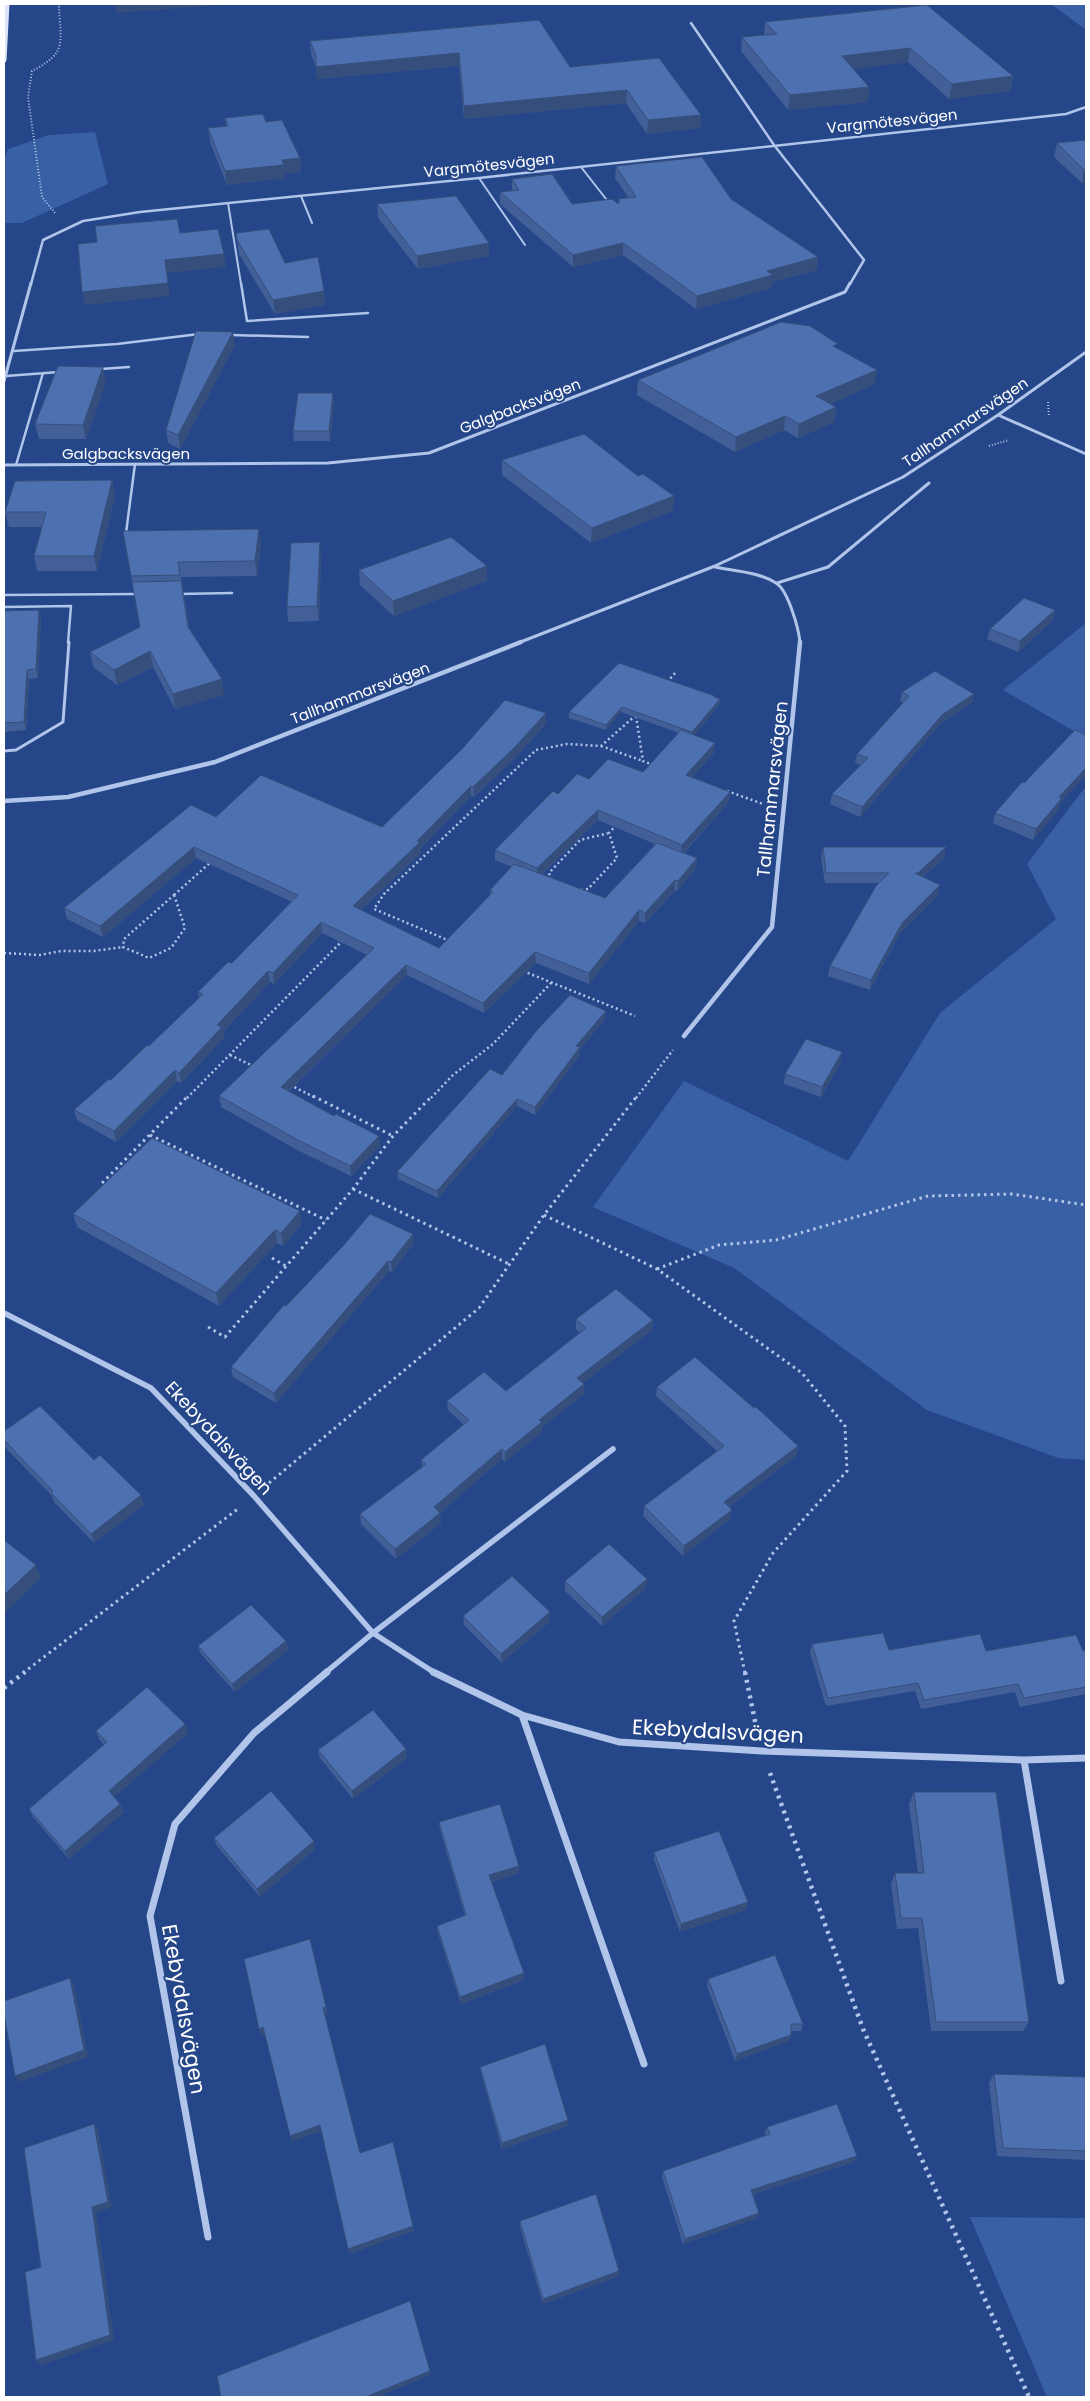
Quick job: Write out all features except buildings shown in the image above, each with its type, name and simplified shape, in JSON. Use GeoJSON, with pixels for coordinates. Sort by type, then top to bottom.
{"type":"FeatureCollection","features":[{"type":"Feature","properties":{"kind":"main road"},"geometry":{"type":"LineString","coordinates":[[4,60],[7,4]]}},
{"type":"Feature","properties":{"kind":"street"},"geometry":{"type":"LineString","coordinates":[[691,23],[774,145]]}},
{"type":"Feature","properties":{"kind":"street","name":"Vargmötesvägen"},"geometry":{"type":"LineString","coordinates":[[4,382],[44,240],[83,221],[140,212],[479,178],[1066,114],[1086,107]]}},
{"type":"Feature","properties":{"kind":"street","name":"Galgbacksvägen"},"geometry":{"type":"LineString","coordinates":[[4,464],[328,463],[429,453],[845,292],[864,260],[774,145]]}},
{"type":"Feature","properties":{"kind":"street","name":"Tallhammarsvägen"},"geometry":{"type":"LineString","coordinates":[[4,801],[68,797],[215,762],[714,566],[903,477],[998,415],[1086,352]]}},
{"type":"Feature","properties":{"kind":"street"},"geometry":{"type":"LineString","coordinates":[[998,415],[1086,454]]}},
{"type":"Feature","properties":{"kind":"street"},"geometry":{"type":"LineString","coordinates":[[714,566],[751,574],[777,583],[828,567],[929,483]]}},
{"type":"Feature","properties":{"kind":"street","name":"Tallhammarsvägen"},"geometry":{"type":"LineString","coordinates":[[684,1036],[772,927],[800,641],[790,604],[777,583]]}},
{"type":"Feature","properties":{"kind":"street","name":"Ekebydalsvägen"},"geometry":{"type":"LineString","coordinates":[[4,1313],[151,1388],[254,1496],[374,1633],[441,1677],[522,1715],[619,1742],[762,1751],[1024,1760],[1086,1758]]}},
{"type":"Feature","properties":{"kind":"street","name":"Ekebydalsvägen"},"geometry":{"type":"LineString","coordinates":[[208,2237],[150,1916],[175,1824],[254,1733],[374,1633],[613,1449]]}},
{"type":"Feature","properties":{"kind":"street"},"geometry":{"type":"LineString","coordinates":[[522,1715],[644,2064]]}},
{"type":"Feature","properties":{"kind":"street"},"geometry":{"type":"LineString","coordinates":[[1024,1760],[1060,1981]]}},
{"type":"Feature","properties":{"kind":"lane"},"geometry":{"type":"LineString","coordinates":[[581,167],[612,206]]}},
{"type":"Feature","properties":{"kind":"lane"},"geometry":{"type":"LineString","coordinates":[[479,178],[525,244]]}},
{"type":"Feature","properties":{"kind":"lane"},"geometry":{"type":"LineString","coordinates":[[301,196],[312,223]]}},
{"type":"Feature","properties":{"kind":"lane"},"geometry":{"type":"LineString","coordinates":[[228,203],[248,321],[368,313]]}},
{"type":"Feature","properties":{"kind":"lane"},"geometry":{"type":"LineString","coordinates":[[14,351],[117,344],[186,334],[205,335]]}},
{"type":"Feature","properties":{"kind":"lane"},"geometry":{"type":"LineString","coordinates":[[224,335],[308,337]]}},
{"type":"Feature","properties":{"kind":"lane"},"geometry":{"type":"LineString","coordinates":[[100,369],[129,367]]}},
{"type":"Feature","properties":{"kind":"lane"},"geometry":{"type":"LineString","coordinates":[[6,376],[62,372]]}},
{"type":"Feature","properties":{"kind":"lane"},"geometry":{"type":"LineString","coordinates":[[16,464],[43,373]]}},
{"type":"Feature","properties":{"kind":"lane"},"geometry":{"type":"LineString","coordinates":[[126,533],[135,464]]}},
{"type":"Feature","properties":{"kind":"lane"},"geometry":{"type":"LineString","coordinates":[[172,594],[232,593]]}},
{"type":"Feature","properties":{"kind":"lane"},"geometry":{"type":"LineString","coordinates":[[4,595],[142,594]]}},
{"type":"Feature","properties":{"kind":"lane"},"geometry":{"type":"LineString","coordinates":[[4,607],[71,606],[63,722],[16,750],[4,751]]}},
{"type":"Feature","properties":{"kind":"path"},"geometry":{"type":"LineString","coordinates":[[59,4],[60,48],[51,62],[32,70],[28,97],[42,197],[66,228]]}},
{"type":"Feature","properties":{"kind":"path"},"geometry":{"type":"LineString","coordinates":[[986,446],[1006,442],[1049,416],[1056,420]]}},
{"type":"Feature","properties":{"kind":"path"},"geometry":{"type":"LineString","coordinates":[[665,684],[677,671]]}},
{"type":"Feature","properties":{"kind":"path"},"geometry":{"type":"LineString","coordinates":[[601,746],[642,709]]}},
{"type":"Feature","properties":{"kind":"path"},"geometry":{"type":"LineString","coordinates":[[636,715],[643,761]]}},
{"type":"Feature","properties":{"kind":"path"},"geometry":{"type":"LineString","coordinates":[[367,916],[387,892],[536,750],[567,744],[601,746],[659,767]]}},
{"type":"Feature","properties":{"kind":"path"},"geometry":{"type":"LineString","coordinates":[[720,789],[784,812]]}},
{"type":"Feature","properties":{"kind":"path"},"geometry":{"type":"LineString","coordinates":[[552,883],[549,874],[580,840],[608,833],[621,819]]}},
{"type":"Feature","properties":{"kind":"path"},"geometry":{"type":"LineString","coordinates":[[573,892],[588,890],[617,858],[608,833]]}},
{"type":"Feature","properties":{"kind":"path"},"geometry":{"type":"LineString","coordinates":[[123,947],[124,939],[216,858]]}},
{"type":"Feature","properties":{"kind":"path"},"geometry":{"type":"LineString","coordinates":[[378,888],[387,892]]}},
{"type":"Feature","properties":{"kind":"path"},"geometry":{"type":"LineString","coordinates":[[4,953],[40,955],[61,951],[94,951],[123,947],[149,958],[171,948],[185,928],[174,895]]}},
{"type":"Feature","properties":{"kind":"path"},"geometry":{"type":"LineString","coordinates":[[374,909],[456,943]]}},
{"type":"Feature","properties":{"kind":"path"},"geometry":{"type":"LineString","coordinates":[[102,1183],[346,937]]}},
{"type":"Feature","properties":{"kind":"path"},"geometry":{"type":"LineString","coordinates":[[519,969],[635,1016]]}},
{"type":"Feature","properties":{"kind":"path"},"geometry":{"type":"LineString","coordinates":[[208,1327],[225,1336],[353,1188],[392,1136],[453,1074],[493,1044],[552,982]]}},
{"type":"Feature","properties":{"kind":"path"},"geometry":{"type":"LineString","coordinates":[[4,1688],[254,1496],[478,1308],[544,1215],[684,1036]]}},
{"type":"Feature","properties":{"kind":"path"},"geometry":{"type":"LineString","coordinates":[[230,1055],[255,1068]]}},
{"type":"Feature","properties":{"kind":"path"},"geometry":{"type":"LineString","coordinates":[[281,1080],[392,1136]]}},
{"type":"Feature","properties":{"kind":"path"},"geometry":{"type":"LineString","coordinates":[[150,1135],[326,1220]]}},
{"type":"Feature","properties":{"kind":"path"},"geometry":{"type":"LineString","coordinates":[[353,1188],[509,1264]]}},
{"type":"Feature","properties":{"kind":"path"},"geometry":{"type":"LineString","coordinates":[[657,1269],[719,1245],[776,1240],[928,1196],[1012,1194],[1086,1205]]}},
{"type":"Feature","properties":{"kind":"path"},"geometry":{"type":"LineString","coordinates":[[272,1258],[286,1266]]}},
{"type":"Feature","properties":{"kind":"shaded area"},"geometry":{"type":"Polygon","coordinates":[[[1051,4],[1086,4],[1086,30],[1051,4]]]}},
{"type":"Feature","properties":{"kind":"shaded area"},"geometry":{"type":"Polygon","coordinates":[[[95,132],[108,184],[22,223],[4,223],[4,162],[8,149],[49,135],[95,132]]]}},
{"type":"Feature","properties":{"kind":"shaded area"},"geometry":{"type":"Polygon","coordinates":[[[1086,623],[1086,738],[1003,690],[1086,623]]]}},
{"type":"Feature","properties":{"kind":"shaded area"},"geometry":{"type":"Polygon","coordinates":[[[1086,786],[1086,1460],[1058,1458],[927,1410],[734,1268],[593,1207],[684,1081],[848,1161],[940,1013],[1056,919],[1027,864],[1086,786]]]}},
{"type":"Feature","properties":{"kind":"shaded area"},"geometry":{"type":"Polygon","coordinates":[[[970,2217],[1086,2218],[1086,2397],[1047,2397],[970,2217]]]}}]}
